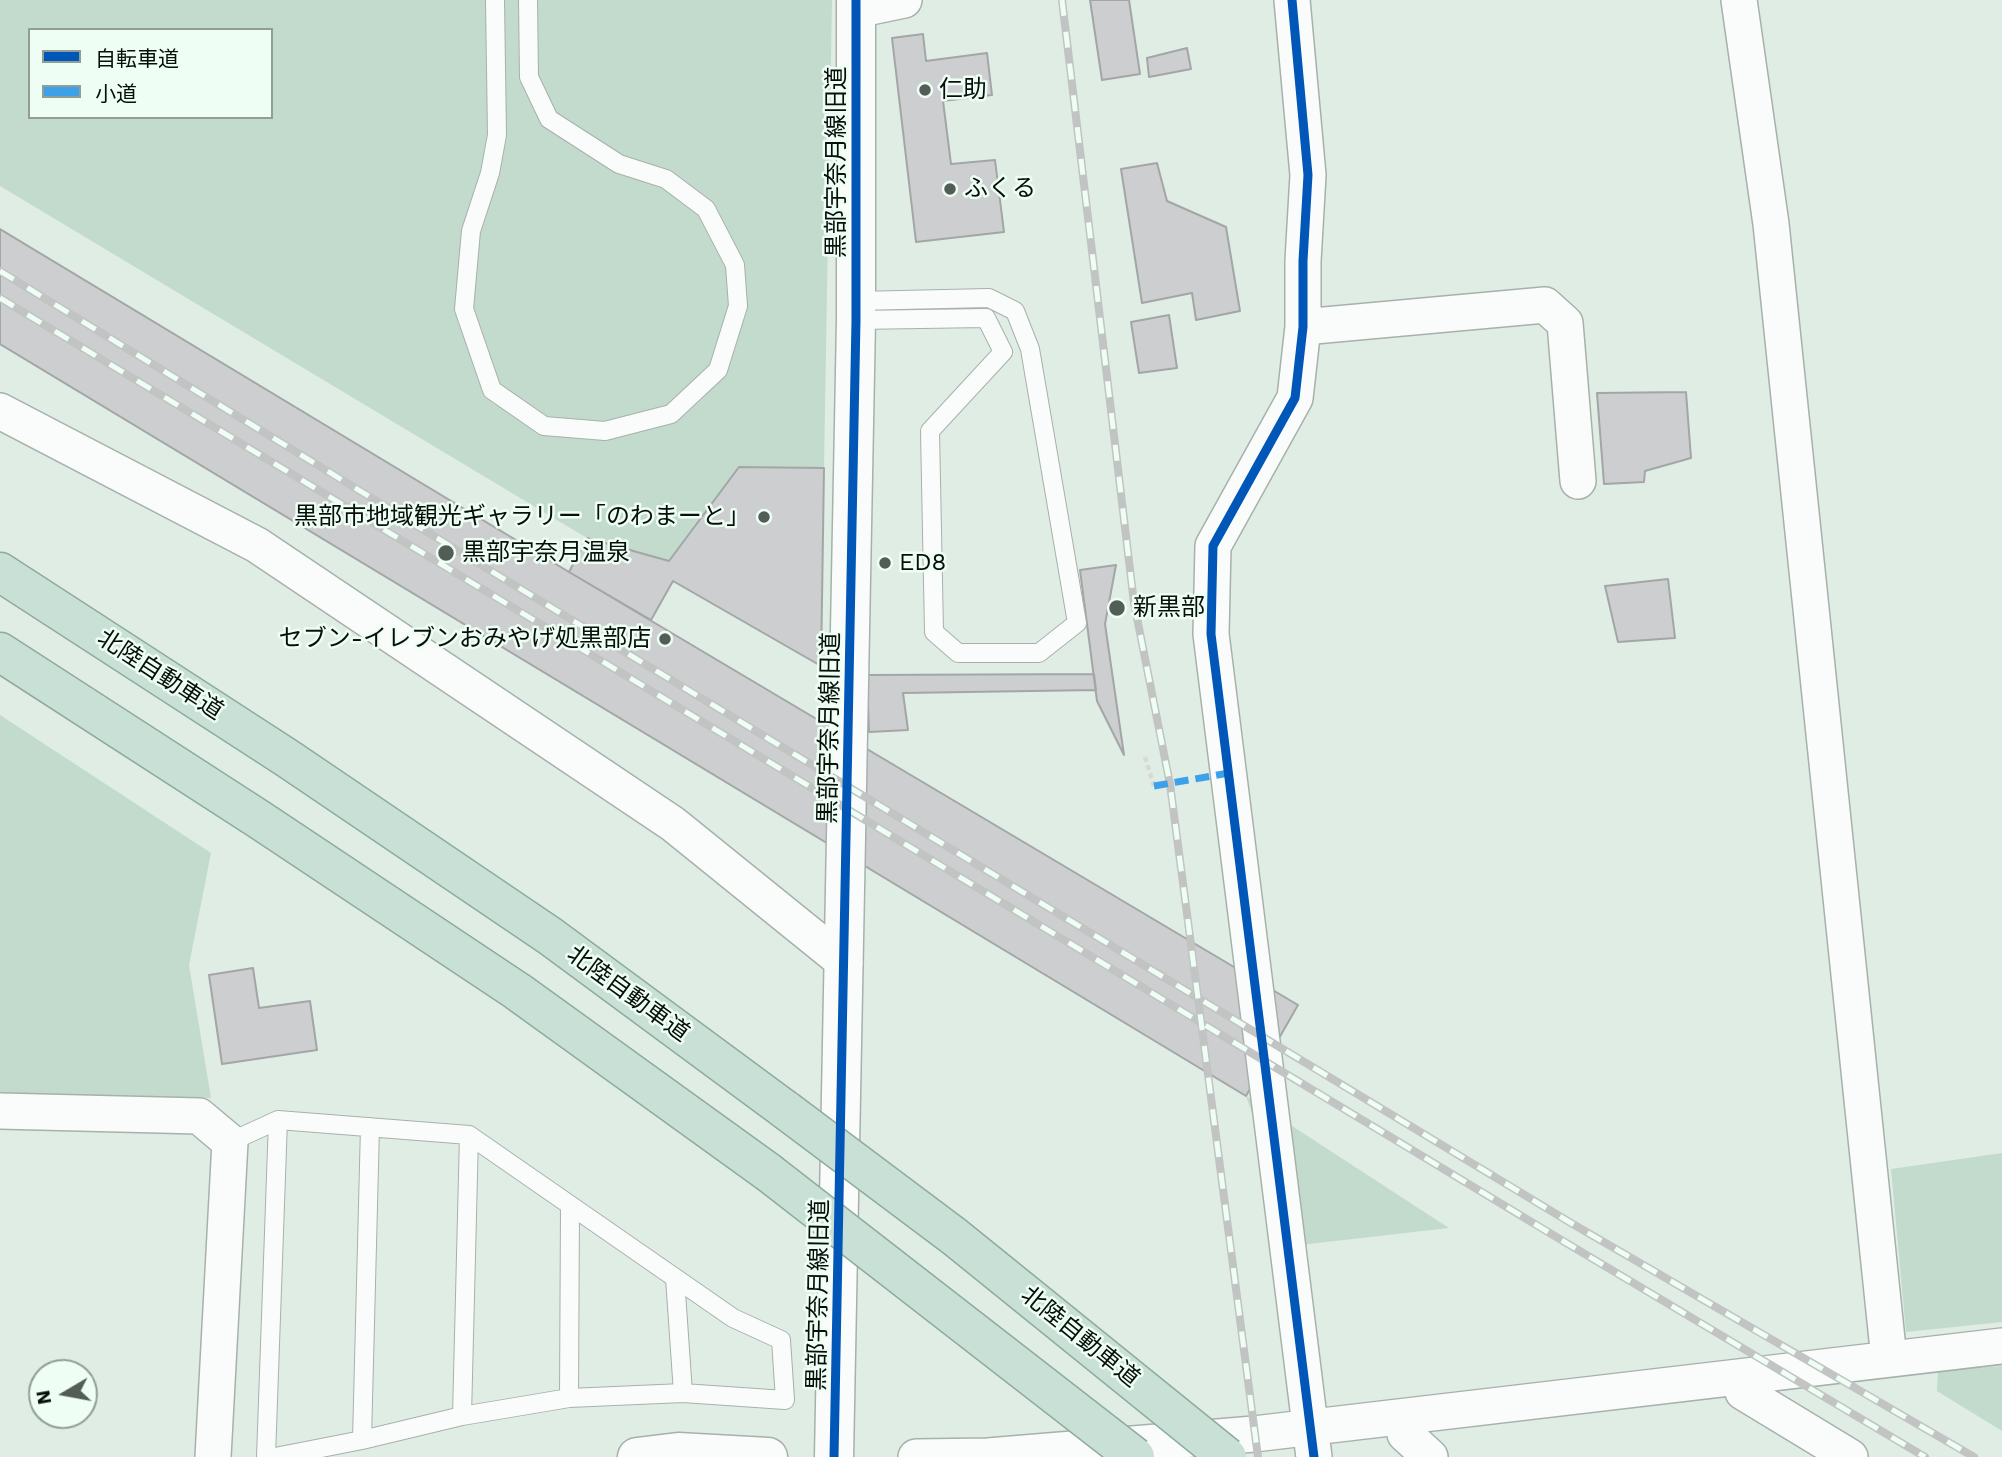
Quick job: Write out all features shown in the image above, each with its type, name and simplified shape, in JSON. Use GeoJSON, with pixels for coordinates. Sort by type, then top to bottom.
{"type":"FeatureCollection","features":[{"type":"Feature","properties":{"kind":"highway","name":"北陸自動車道"},"geometry":{"type":"LineString","coordinates":[[0,572],[287,758],[550,936],[955,1237],[1227,1457]]}},
{"type":"Feature","properties":{"kind":"highway"},"geometry":{"type":"LineString","coordinates":[[0,652],[517,991],[768,1172],[1135,1457]]}},
{"type":"Feature","properties":{"kind":"street"},"geometry":{"type":"LineString","coordinates":[[856,5],[904,0]]}},
{"type":"Feature","properties":{"kind":"street"},"geometry":{"type":"LineString","coordinates":[[1292,0],[1308,175],[1303,261],[1303,327],[1295,398],[1213,546],[1211,634],[1312,1442]]}},
{"type":"Feature","properties":{"kind":"street"},"geometry":{"type":"LineString","coordinates":[[1739,0],[1771,224],[1889,1359]]}},
{"type":"Feature","properties":{"kind":"street","name":"黒部宇奈月線旧道"},"geometry":{"type":"LineString","coordinates":[[834,1457],[856,311],[856,5]]}},
{"type":"Feature","properties":{"kind":"street"},"geometry":{"type":"LineString","coordinates":[[1303,327],[1545,305],[1565,323],[1578,481]]}},
{"type":"Feature","properties":{"kind":"street"},"geometry":{"type":"LineString","coordinates":[[0,411],[257,545],[673,824],[845,963]]}},
{"type":"Feature","properties":{"kind":"street"},"geometry":{"type":"LineString","coordinates":[[0,1111],[199,1116],[230,1142],[212,1457]]}},
{"type":"Feature","properties":{"kind":"street"},"geometry":{"type":"LineString","coordinates":[[916,1457],[988,1456],[1254,1434],[1312,1442],[1402,1418],[2002,1346]]}},
{"type":"Feature","properties":{"kind":"street"},"geometry":{"type":"LineString","coordinates":[[1741,1378],[1743,1392],[1850,1457]]}},
{"type":"Feature","properties":{"kind":"street"},"geometry":{"type":"LineString","coordinates":[[1402,1418],[1405,1434],[1430,1457]]}},
{"type":"Feature","properties":{"kind":"street"},"geometry":{"type":"LineString","coordinates":[[636,1457],[678,1452],[768,1457]]}},
{"type":"Feature","properties":{"kind":"lane"},"geometry":{"type":"LineString","coordinates":[[495,0],[497,135],[489,173],[471,231],[464,309],[492,390],[544,426],[605,431],[671,414],[718,370],[738,306],[735,265],[706,209],[666,178],[619,164],[549,120],[529,76],[528,0]]}},
{"type":"Feature","properties":{"kind":"lane"},"geometry":{"type":"LineString","coordinates":[[989,298],[1015,311],[1030,349],[1077,623],[1040,653],[958,653],[934,632],[930,431],[1003,352],[986,318],[856,311],[989,298]]}},
{"type":"Feature","properties":{"kind":"lane"},"geometry":{"type":"LineString","coordinates":[[230,1142],[278,1120],[469,1135],[733,1318],[781,1339],[785,1400],[682,1393],[569,1398],[462,1416],[275,1457]]}},
{"type":"Feature","properties":{"kind":"lane"},"geometry":{"type":"LineString","coordinates":[[267,1457],[278,1120]]}},
{"type":"Feature","properties":{"kind":"lane"},"geometry":{"type":"LineString","coordinates":[[362,1440],[370,1127]]}},
{"type":"Feature","properties":{"kind":"lane"},"geometry":{"type":"LineString","coordinates":[[462,1416],[469,1135]]}},
{"type":"Feature","properties":{"kind":"lane"},"geometry":{"type":"LineString","coordinates":[[569,1398],[570,1205]]}},
{"type":"Feature","properties":{"kind":"lane"},"geometry":{"type":"LineString","coordinates":[[675,1278],[682,1393]]}},
{"type":"Feature","properties":{"kind":"path"},"geometry":{"type":"LineString","coordinates":[[1146,757],[1154,786]]}},
{"type":"Feature","properties":{"kind":"green space"},"geometry":{"type":"Polygon","coordinates":[[[0,0],[832,0],[824,468],[739,467],[669,561],[587,538],[0,186],[0,0]]]}},
{"type":"Feature","properties":{"kind":"green space"},"geometry":{"type":"Polygon","coordinates":[[[0,715],[211,853],[189,965],[211,1098],[0,1094],[0,715]]]}},
{"type":"Feature","properties":{"kind":"green space"},"geometry":{"type":"Polygon","coordinates":[[[1246,1096],[1449,1228],[1300,1245],[1246,1096]]]}},
{"type":"Feature","properties":{"kind":"green space"},"geometry":{"type":"Polygon","coordinates":[[[2002,1153],[2002,1322],[1906,1332],[1891,1169],[2002,1153]]]}},
{"type":"Feature","properties":{"kind":"green space"},"geometry":{"type":"Polygon","coordinates":[[[2002,1366],[2002,1431],[1937,1391],[1938,1371],[2002,1366]]]}},
{"type":"Feature","properties":{"kind":"building"},"geometry":{"type":"Polygon","coordinates":[[[1090,0],[1129,0],[1140,74],[1102,80],[1090,0]]]}},
{"type":"Feature","properties":{"kind":"building"},"geometry":{"type":"Polygon","coordinates":[[[923,34],[926,61],[987,53],[992,95],[943,101],[951,164],[995,160],[1004,232],[916,242],[892,38],[923,34]]]}},
{"type":"Feature","properties":{"kind":"building"},"geometry":{"type":"Polygon","coordinates":[[[1187,48],[1191,69],[1149,77],[1147,58],[1187,48]]]}},
{"type":"Feature","properties":{"kind":"building"},"geometry":{"type":"Polygon","coordinates":[[[1157,163],[1167,201],[1226,227],[1240,311],[1196,320],[1192,293],[1142,303],[1121,169],[1157,163]]]}},
{"type":"Feature","properties":{"kind":"building"},"geometry":{"type":"Polygon","coordinates":[[[0,229],[569,572],[1298,1005],[1246,1096],[0,344],[0,229]]]}},
{"type":"Feature","properties":{"kind":"building"},"geometry":{"type":"Polygon","coordinates":[[[1169,315],[1177,368],[1139,373],[1131,322],[1169,315]]]}},
{"type":"Feature","properties":{"kind":"building"},"geometry":{"type":"Polygon","coordinates":[[[1686,392],[1691,458],[1645,471],[1644,482],[1604,484],[1597,393],[1686,392]]]}},
{"type":"Feature","properties":{"kind":"building"},"geometry":{"type":"Polygon","coordinates":[[[739,467],[824,468],[821,666],[673,581],[651,620],[569,572],[587,538],[669,561],[739,467]]]}},
{"type":"Feature","properties":{"kind":"building"},"geometry":{"type":"Polygon","coordinates":[[[1116,565],[1105,624],[1124,755],[1097,701],[1080,570],[1116,565]]]}},
{"type":"Feature","properties":{"kind":"building"},"geometry":{"type":"Polygon","coordinates":[[[1668,579],[1675,638],[1618,642],[1605,586],[1668,579]]]}},
{"type":"Feature","properties":{"kind":"building"},"geometry":{"type":"Polygon","coordinates":[[[1094,674],[1096,690],[903,693],[908,730],[869,732],[867,675],[1094,674]]]}},
{"type":"Feature","properties":{"kind":"building"},"geometry":{"type":"Polygon","coordinates":[[[253,968],[259,1008],[310,1001],[317,1050],[222,1064],[209,975],[253,968]]]}},
{"type":"Feature","properties":{"kind":"railway"},"geometry":{"type":"LineString","coordinates":[[1062,0],[1134,603],[1170,784],[1258,1457]]}},
{"type":"Feature","properties":{"kind":"railway"},"geometry":{"type":"LineString","coordinates":[[0,271],[509,582],[1571,1223],[1974,1457]]}},
{"type":"Feature","properties":{"kind":"railway"},"geometry":{"type":"LineString","coordinates":[[0,298],[1925,1457]]}},
{"type":"Feature","properties":{"kind":"marked path"},"geometry":{"type":"LineString","coordinates":[[1154,786],[1229,773]]}},
{"type":"Feature","properties":{"kind":"cycle path"},"geometry":{"type":"LineString","coordinates":[[834,1457],[856,320],[856,0]]}},
{"type":"Feature","properties":{"kind":"cycle path"},"geometry":{"type":"LineString","coordinates":[[1292,0],[1308,175],[1303,261],[1303,327],[1295,398],[1213,546],[1211,634],[1314,1457]]}},
{"type":"Feature","properties":{"kind":"place","name":"仁助"},"geometry":{"type":"Point","coordinates":[925,90]}},
{"type":"Feature","properties":{"kind":"place","name":"ふくる"},"geometry":{"type":"Point","coordinates":[950,189]}},
{"type":"Feature","properties":{"kind":"place","name":"黒部市地域観光ギャラリー「のわまーと」"},"geometry":{"type":"Point","coordinates":[764,517]}},
{"type":"Feature","properties":{"kind":"place","name":"黒部宇奈月温泉"},"geometry":{"type":"Point","coordinates":[446,553]}},
{"type":"Feature","properties":{"kind":"place","name":"ED8"},"geometry":{"type":"Point","coordinates":[885,563]}},
{"type":"Feature","properties":{"kind":"place","name":"新黒部"},"geometry":{"type":"Point","coordinates":[1117,608]}},
{"type":"Feature","properties":{"kind":"place","name":"セブン-イレブンおみやげ処黒部店"},"geometry":{"type":"Point","coordinates":[665,639]}}]}
